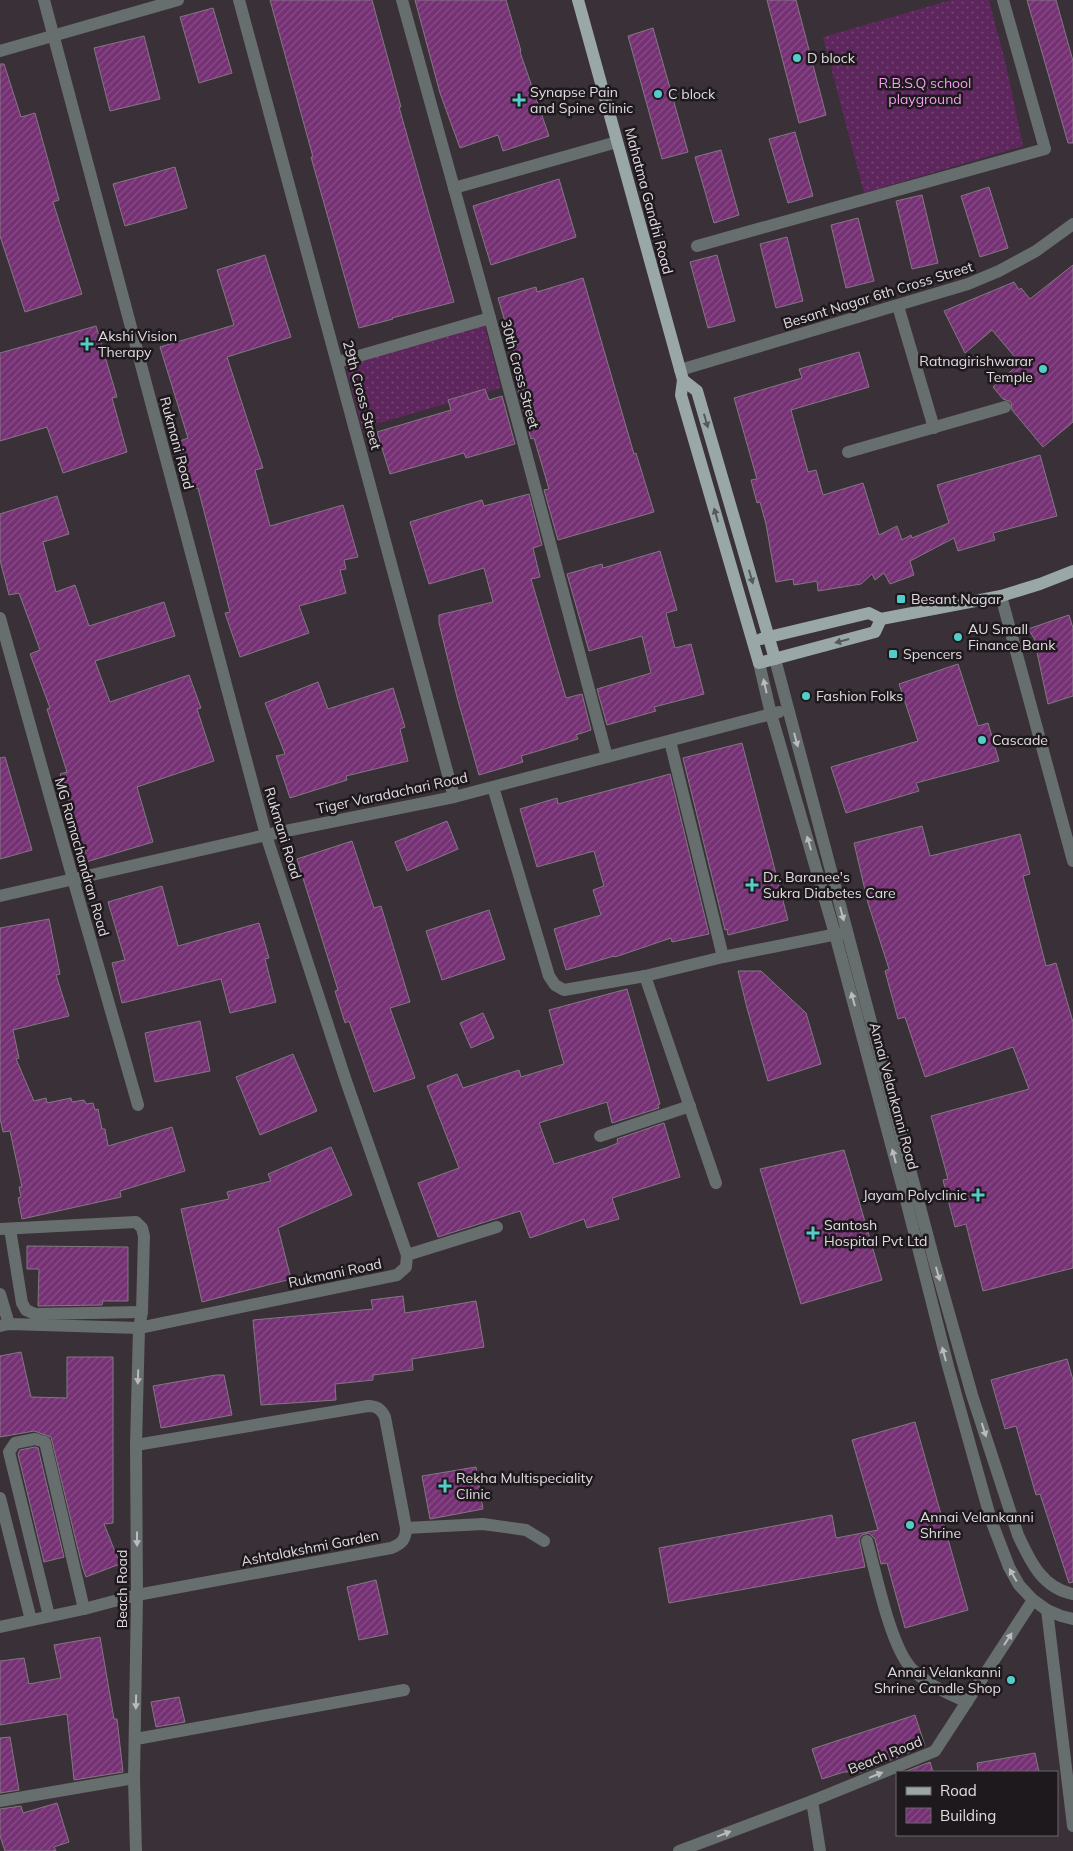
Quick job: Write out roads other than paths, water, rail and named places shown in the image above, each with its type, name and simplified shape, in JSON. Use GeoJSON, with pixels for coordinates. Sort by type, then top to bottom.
{"type":"FeatureCollection","features":[{"type":"Feature","properties":{"kind":"main road","name":"Mahatma Gandhi Road"},"geometry":{"type":"LineString","coordinates":[[578,0],[682,375],[681,395],[760,663]]}},
{"type":"Feature","properties":{"kind":"main road","name":"Mahatma Gandhi Road"},"geometry":{"type":"LineString","coordinates":[[682,375],[697,391],[775,659]]}},
{"type":"Feature","properties":{"kind":"main road"},"geometry":{"type":"LineString","coordinates":[[753,642],[869,613],[882,620],[1001,596],[1073,571]]}},
{"type":"Feature","properties":{"kind":"main road"},"geometry":{"type":"LineString","coordinates":[[760,663],[875,632],[882,620]]}},
{"type":"Feature","properties":{"kind":"street","name":"Rukmani Road"},"geometry":{"type":"LineString","coordinates":[[4,1325],[139,1328],[384,1279],[397,1275],[406,1267],[407,1255],[346,1081],[266,835],[44,0]]}},
{"type":"Feature","properties":{"kind":"street"},"geometry":{"type":"LineString","coordinates":[[0,51],[178,0]]}},
{"type":"Feature","properties":{"kind":"street","name":"29th Cross Street"},"geometry":{"type":"LineString","coordinates":[[239,0],[454,797]]}},
{"type":"Feature","properties":{"kind":"street","name":"30th Cross Street"},"geometry":{"type":"LineString","coordinates":[[402,0],[490,318],[607,757]]}},
{"type":"Feature","properties":{"kind":"street"},"geometry":{"type":"LineString","coordinates":[[697,246],[1045,149],[1003,0]]}},
{"type":"Feature","properties":{"kind":"street"},"geometry":{"type":"LineString","coordinates":[[454,188],[617,142]]}},
{"type":"Feature","properties":{"kind":"street","name":"Besant Nagar 6th Cross Street"},"geometry":{"type":"LineString","coordinates":[[682,375],[968,284],[999,271],[1036,251],[1073,224]]}},
{"type":"Feature","properties":{"kind":"street"},"geometry":{"type":"LineString","coordinates":[[898,306],[934,428]]}},
{"type":"Feature","properties":{"kind":"street"},"geometry":{"type":"LineString","coordinates":[[338,362],[490,318]]}},
{"type":"Feature","properties":{"kind":"street"},"geometry":{"type":"LineString","coordinates":[[848,452],[1005,407]]}},
{"type":"Feature","properties":{"kind":"street"},"geometry":{"type":"LineString","coordinates":[[1001,596],[1073,861]]}},
{"type":"Feature","properties":{"kind":"street","name":"MG Ramachandran Road"},"geometry":{"type":"LineString","coordinates":[[0,618],[72,880],[138,1105]]}},
{"type":"Feature","properties":{"kind":"street","name":"Annai Velankanni Road"},"geometry":{"type":"LineString","coordinates":[[775,659],[920,1260],[991,1520],[1009,1567],[1019,1586],[1033,1600],[1047,1610],[1073,1619]]}},
{"type":"Feature","properties":{"kind":"street","name":"Annai Velankanni Road"},"geometry":{"type":"LineString","coordinates":[[760,663],[771,714],[841,933],[969,1382],[1018,1535],[1036,1570],[1050,1584],[1073,1594]]}},
{"type":"Feature","properties":{"kind":"street","name":"Tiger Varadachari Road"},"geometry":{"type":"LineString","coordinates":[[0,896],[266,835],[454,797],[788,709]]}},
{"type":"Feature","properties":{"kind":"street"},"geometry":{"type":"LineString","coordinates":[[670,741],[723,956]]}},
{"type":"Feature","properties":{"kind":"street"},"geometry":{"type":"LineString","coordinates":[[493,787],[549,976],[555,985],[564,990],[645,976],[723,956],[841,933]]}},
{"type":"Feature","properties":{"kind":"street"},"geometry":{"type":"LineString","coordinates":[[645,976],[716,1183]]}},
{"type":"Feature","properties":{"kind":"street"},"geometry":{"type":"LineString","coordinates":[[600,1136],[690,1106]]}},
{"type":"Feature","properties":{"kind":"street","name":"Beach Road"},"geometry":{"type":"LineString","coordinates":[[5,1229],[136,1222],[142,1228],[144,1236],[136,1445],[137,1595],[134,1778],[136,1851]]}},
{"type":"Feature","properties":{"kind":"street"},"geometry":{"type":"LineString","coordinates":[[407,1255],[497,1227]]}},
{"type":"Feature","properties":{"kind":"street"},"geometry":{"type":"LineString","coordinates":[[5,1229],[22,1303],[26,1310],[34,1314],[142,1312]]}},
{"type":"Feature","properties":{"kind":"street"},"geometry":{"type":"LineString","coordinates":[[0,1294],[4,1325]]}},
{"type":"Feature","properties":{"kind":"street"},"geometry":{"type":"LineString","coordinates":[[954,1388],[969,1382]]}},
{"type":"Feature","properties":{"kind":"street"},"geometry":{"type":"LineString","coordinates":[[136,1445],[368,1406],[378,1408],[385,1417],[406,1528],[483,1524],[526,1530],[544,1541]]}},
{"type":"Feature","properties":{"kind":"street"},"geometry":{"type":"LineString","coordinates":[[49,1616],[9,1452],[15,1444],[28,1441],[45,1442],[84,1609]]}},
{"type":"Feature","properties":{"kind":"street"},"geometry":{"type":"LineString","coordinates":[[0,1498],[32,1620]]}},
{"type":"Feature","properties":{"kind":"street","name":"Ashtalakshmi Garden"},"geometry":{"type":"LineString","coordinates":[[137,1595],[391,1548],[400,1544],[406,1537],[406,1528]]}},
{"type":"Feature","properties":{"kind":"street"},"geometry":{"type":"LineString","coordinates":[[867,1541],[890,1622],[902,1655],[912,1668],[935,1688],[967,1702]]}},
{"type":"Feature","properties":{"kind":"street"},"geometry":{"type":"LineString","coordinates":[[0,1627],[84,1609],[137,1595]]}},
{"type":"Feature","properties":{"kind":"street","name":"Beach Road"},"geometry":{"type":"LineString","coordinates":[[679,1851],[812,1801],[935,1751],[1033,1600]]}},
{"type":"Feature","properties":{"kind":"street"},"geometry":{"type":"LineString","coordinates":[[1047,1610],[1073,1826]]}},
{"type":"Feature","properties":{"kind":"street"},"geometry":{"type":"LineString","coordinates":[[136,1739],[404,1690]]}},
{"type":"Feature","properties":{"kind":"street"},"geometry":{"type":"LineString","coordinates":[[0,1801],[134,1778]]}},
{"type":"Feature","properties":{"kind":"street"},"geometry":{"type":"LineString","coordinates":[[812,1801],[820,1851]]}},
{"type":"Feature","properties":{"kind":"place","name":"D block"},"geometry":{"type":"Point","coordinates":[797,58]}},
{"type":"Feature","properties":{"kind":"place","name":"C block"},"geometry":{"type":"Point","coordinates":[658,94]}},
{"type":"Feature","properties":{"kind":"place","name":"Synapse Pain and Spine Clinic"},"geometry":{"type":"Point","coordinates":[519,100]}},
{"type":"Feature","properties":{"kind":"place","name":"Akshi Vision Therapy"},"geometry":{"type":"Point","coordinates":[87,344]}},
{"type":"Feature","properties":{"kind":"place","name":"Ratnagirishwarar Temple"},"geometry":{"type":"Point","coordinates":[1043,369]}},
{"type":"Feature","properties":{"kind":"place","name":"Besant Nagar"},"geometry":{"type":"Point","coordinates":[901,599]}},
{"type":"Feature","properties":{"kind":"place","name":"AU Small Finance Bank"},"geometry":{"type":"Point","coordinates":[958,637]}},
{"type":"Feature","properties":{"kind":"place","name":"Spencers"},"geometry":{"type":"Point","coordinates":[893,654]}},
{"type":"Feature","properties":{"kind":"place","name":"Fashion Folks"},"geometry":{"type":"Point","coordinates":[806,696]}},
{"type":"Feature","properties":{"kind":"place","name":"Cascade"},"geometry":{"type":"Point","coordinates":[982,740]}},
{"type":"Feature","properties":{"kind":"place","name":"Dr. Baranee's Sukra Diabetes Care"},"geometry":{"type":"Point","coordinates":[752,885]}},
{"type":"Feature","properties":{"kind":"place","name":"Jayam Polyclinic"},"geometry":{"type":"Point","coordinates":[978,1195]}},
{"type":"Feature","properties":{"kind":"place","name":"Santosh Hospital Pvt Ltd"},"geometry":{"type":"Point","coordinates":[813,1233]}},
{"type":"Feature","properties":{"kind":"place","name":"Rekha Multispeciality Clinic"},"geometry":{"type":"Point","coordinates":[445,1486]}},
{"type":"Feature","properties":{"kind":"place","name":"Annai Velankanni Shrine"},"geometry":{"type":"Point","coordinates":[910,1525]}},
{"type":"Feature","properties":{"kind":"place","name":"Annai Velankanni Shrine Candle Shop"},"geometry":{"type":"Point","coordinates":[1011,1680]}},
{"type":"Feature","properties":{"kind":"park label","name":"R.B.S.Q school playground"},"geometry":{"type":"Point","coordinates":[925,92]}}]}
